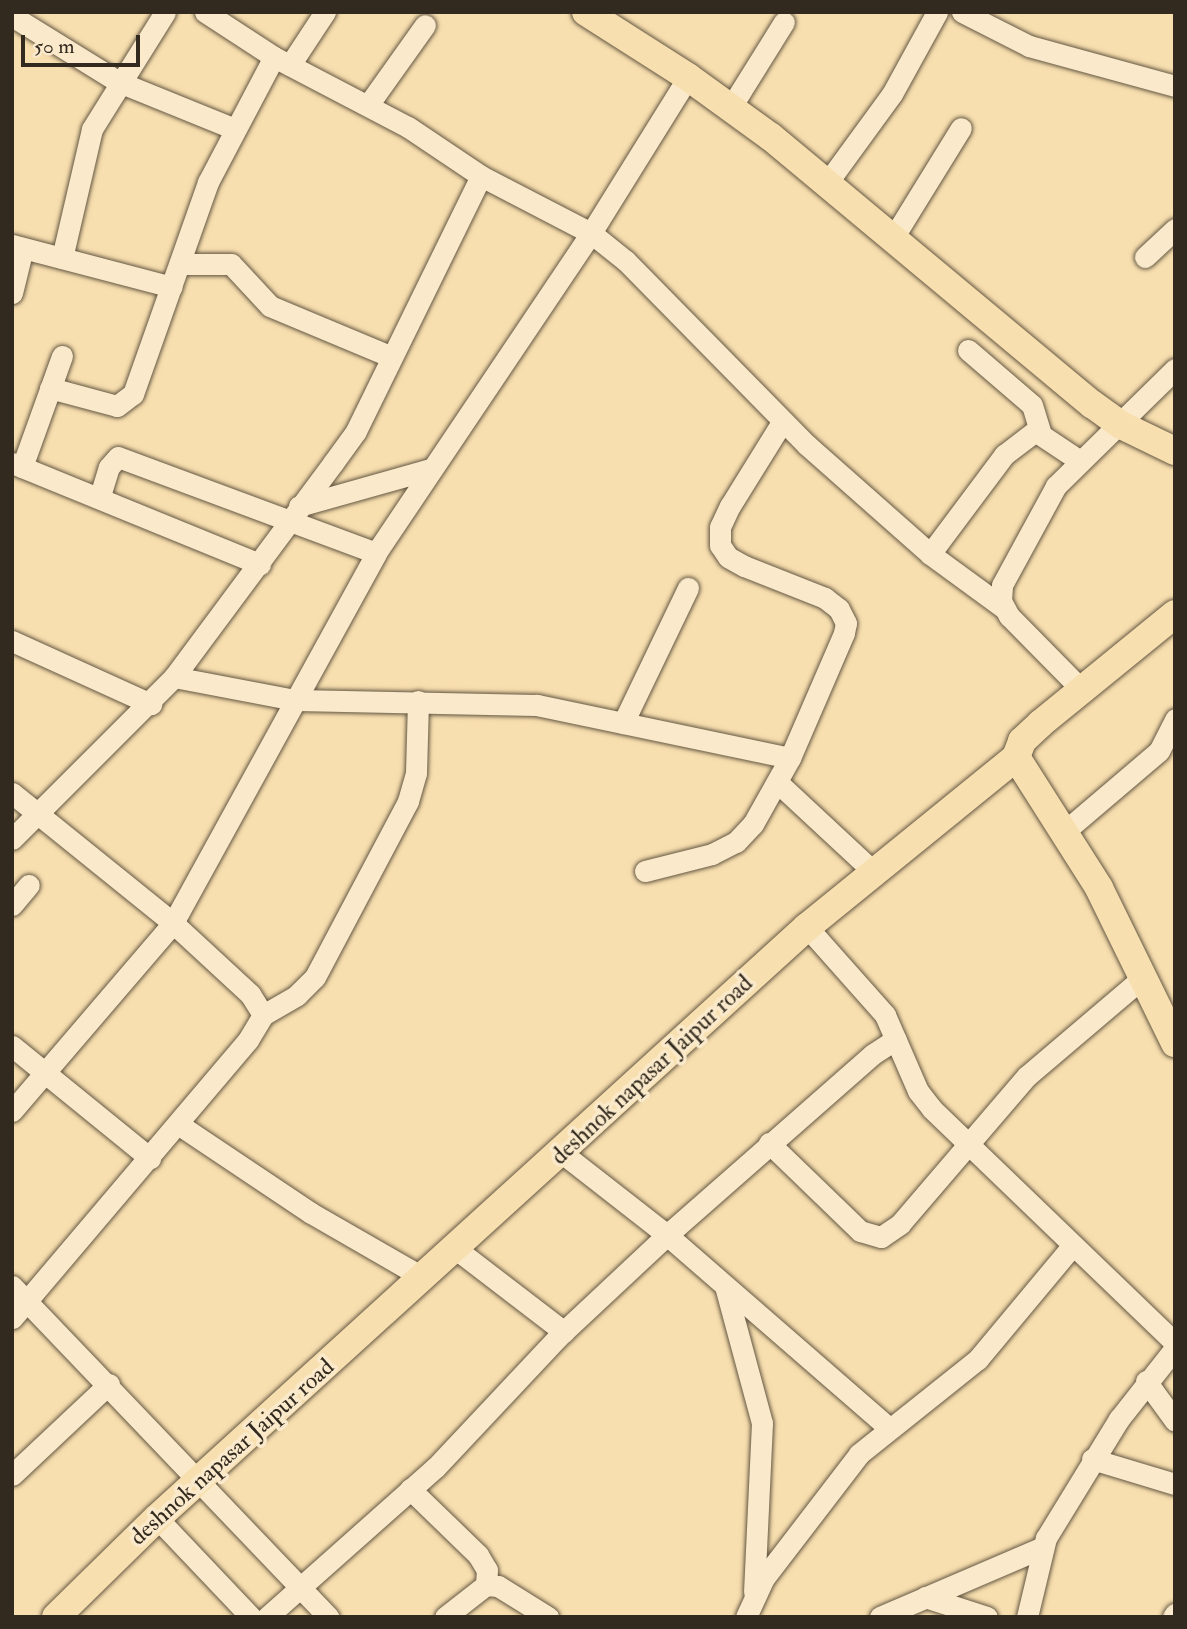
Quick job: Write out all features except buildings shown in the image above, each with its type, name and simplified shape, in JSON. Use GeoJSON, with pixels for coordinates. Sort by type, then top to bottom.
{"type":"FeatureCollection","features":[{"type":"Feature","properties":{"kind":"main road"},"geometry":{"type":"LineString","coordinates":[[586,12],[688,76],[731,107],[827,183],[1055,376],[1121,425],[1175,451]]}},
{"type":"Feature","properties":{"kind":"main road","name":"deshnok napasar Jaipur road"},"geometry":{"type":"LineString","coordinates":[[56,1617],[157,1518],[562,1153],[807,927],[1016,757],[1022,741],[1175,614]]}},
{"type":"Feature","properties":{"kind":"main road"},"geometry":{"type":"LineString","coordinates":[[1016,757],[1065,831],[1175,1043]]}},
{"type":"Feature","properties":{"kind":"street"},"geometry":{"type":"LineString","coordinates":[[62,258],[88,139],[119,82],[164,12]]}},
{"type":"Feature","properties":{"kind":"street"},"geometry":{"type":"LineString","coordinates":[[205,12],[282,61],[368,105],[481,176],[591,233],[626,261],[782,422],[930,554],[1004,608],[1083,691]]}},
{"type":"Feature","properties":{"kind":"street"},"geometry":{"type":"LineString","coordinates":[[50,388],[117,406],[127,402],[172,287],[208,182],[235,129],[282,61],[325,12]]}},
{"type":"Feature","properties":{"kind":"street"},"geometry":{"type":"LineString","coordinates":[[827,183],[892,94],[937,12]]}},
{"type":"Feature","properties":{"kind":"street"},"geometry":{"type":"LineString","coordinates":[[962,12],[1029,46],[1175,86]]}},
{"type":"Feature","properties":{"kind":"street"},"geometry":{"type":"LineString","coordinates":[[12,16],[119,82],[235,129]]}},
{"type":"Feature","properties":{"kind":"street"},"geometry":{"type":"LineString","coordinates":[[731,107],[784,22]]}},
{"type":"Feature","properties":{"kind":"street"},"geometry":{"type":"LineString","coordinates":[[368,105],[425,25]]}},
{"type":"Feature","properties":{"kind":"street"},"geometry":{"type":"LineString","coordinates":[[12,1111],[173,923],[376,553],[591,233],[688,76]]}},
{"type":"Feature","properties":{"kind":"street"},"geometry":{"type":"LineString","coordinates":[[893,238],[961,128]]}},
{"type":"Feature","properties":{"kind":"street"},"geometry":{"type":"LineString","coordinates":[[12,839],[151,704],[174,677],[260,565],[292,514],[356,431],[481,176]]}},
{"type":"Feature","properties":{"kind":"street"},"geometry":{"type":"LineString","coordinates":[[1145,257],[1175,229]]}},
{"type":"Feature","properties":{"kind":"street"},"geometry":{"type":"LineString","coordinates":[[12,293],[18,246],[172,287]]}},
{"type":"Feature","properties":{"kind":"street"},"geometry":{"type":"LineString","coordinates":[[180,264],[231,264],[270,306],[392,357]]}},
{"type":"Feature","properties":{"kind":"street"},"geometry":{"type":"LineString","coordinates":[[968,350],[1032,405],[1038,429],[1080,461]]}},
{"type":"Feature","properties":{"kind":"street"},"geometry":{"type":"LineString","coordinates":[[62,356],[17,465],[100,496],[260,565]]}},
{"type":"Feature","properties":{"kind":"street"},"geometry":{"type":"LineString","coordinates":[[1004,608],[1002,585],[1056,486],[1175,369]]}},
{"type":"Feature","properties":{"kind":"street"},"geometry":{"type":"LineString","coordinates":[[645,871],[712,853],[736,842],[752,824],[790,758],[846,623],[839,609],[825,598],[744,566],[729,557],[720,545],[720,527],[730,506],[782,422]]}},
{"type":"Feature","properties":{"kind":"street"},"geometry":{"type":"LineString","coordinates":[[930,554],[1004,455],[1038,429]]}},
{"type":"Feature","properties":{"kind":"street"},"geometry":{"type":"LineString","coordinates":[[100,496],[109,467],[118,457],[292,514],[376,553]]}},
{"type":"Feature","properties":{"kind":"street"},"geometry":{"type":"LineString","coordinates":[[292,514],[431,469]]}},
{"type":"Feature","properties":{"kind":"street"},"geometry":{"type":"LineString","coordinates":[[623,723],[688,588]]}},
{"type":"Feature","properties":{"kind":"street"},"geometry":{"type":"LineString","coordinates":[[12,641],[151,704]]}},
{"type":"Feature","properties":{"kind":"street"},"geometry":{"type":"LineString","coordinates":[[174,677],[295,700],[537,705],[790,758]]}},
{"type":"Feature","properties":{"kind":"street"},"geometry":{"type":"LineString","coordinates":[[12,1318],[20,1292],[150,1158],[248,1040],[263,1015],[297,995],[315,977],[408,801],[416,773],[418,701]]}},
{"type":"Feature","properties":{"kind":"street"},"geometry":{"type":"LineString","coordinates":[[1065,831],[1159,751],[1175,719]]}},
{"type":"Feature","properties":{"kind":"street"},"geometry":{"type":"LineString","coordinates":[[777,782],[874,872]]}},
{"type":"Feature","properties":{"kind":"street"},"geometry":{"type":"LineString","coordinates":[[12,793],[40,812],[173,923],[250,994],[263,1015]]}},
{"type":"Feature","properties":{"kind":"street"},"geometry":{"type":"LineString","coordinates":[[12,905],[29,885]]}},
{"type":"Feature","properties":{"kind":"street"},"geometry":{"type":"LineString","coordinates":[[807,927],[878,1007],[896,1039],[918,1091],[964,1144],[1175,1345],[1146,1381],[1093,1460],[1043,1547],[1027,1617]]}},
{"type":"Feature","properties":{"kind":"street"},"geometry":{"type":"LineString","coordinates":[[769,1143],[860,1231],[881,1237],[900,1224],[964,1144],[1044,1059],[1142,978]]}},
{"type":"Feature","properties":{"kind":"street"},"geometry":{"type":"LineString","coordinates":[[267,1617],[410,1489],[564,1332],[667,1236],[769,1143],[896,1039]]}},
{"type":"Feature","properties":{"kind":"street"},"geometry":{"type":"LineString","coordinates":[[12,1046],[150,1158]]}},
{"type":"Feature","properties":{"kind":"street"},"geometry":{"type":"LineString","coordinates":[[178,1124],[301,1207],[424,1278]]}},
{"type":"Feature","properties":{"kind":"street"},"geometry":{"type":"LineString","coordinates":[[562,1153],[667,1236],[889,1428]]}},
{"type":"Feature","properties":{"kind":"street"},"geometry":{"type":"LineString","coordinates":[[754,1592],[859,1454],[978,1359],[1072,1246]]}},
{"type":"Feature","properties":{"kind":"street"},"geometry":{"type":"LineString","coordinates":[[456,1249],[564,1332]]}},
{"type":"Feature","properties":{"kind":"street"},"geometry":{"type":"LineString","coordinates":[[725,1286],[762,1423],[754,1592],[746,1617]]}},
{"type":"Feature","properties":{"kind":"street"},"geometry":{"type":"LineString","coordinates":[[20,1292],[328,1617]]}},
{"type":"Feature","properties":{"kind":"street"},"geometry":{"type":"LineString","coordinates":[[1146,1381],[1175,1421]]}},
{"type":"Feature","properties":{"kind":"street"},"geometry":{"type":"LineString","coordinates":[[12,1475],[110,1384]]}},
{"type":"Feature","properties":{"kind":"street"},"geometry":{"type":"LineString","coordinates":[[1093,1460],[1175,1484]]}},
{"type":"Feature","properties":{"kind":"street"},"geometry":{"type":"LineString","coordinates":[[410,1489],[478,1555],[487,1570],[486,1585]]}},
{"type":"Feature","properties":{"kind":"street"},"geometry":{"type":"LineString","coordinates":[[157,1518],[251,1617]]}},
{"type":"Feature","properties":{"kind":"street"},"geometry":{"type":"LineString","coordinates":[[880,1617],[1043,1547]]}},
{"type":"Feature","properties":{"kind":"street"},"geometry":{"type":"LineString","coordinates":[[445,1617],[486,1585],[498,1586],[548,1617]]}},
{"type":"Feature","properties":{"kind":"street"},"geometry":{"type":"LineString","coordinates":[[925,1597],[987,1617]]}}]}
